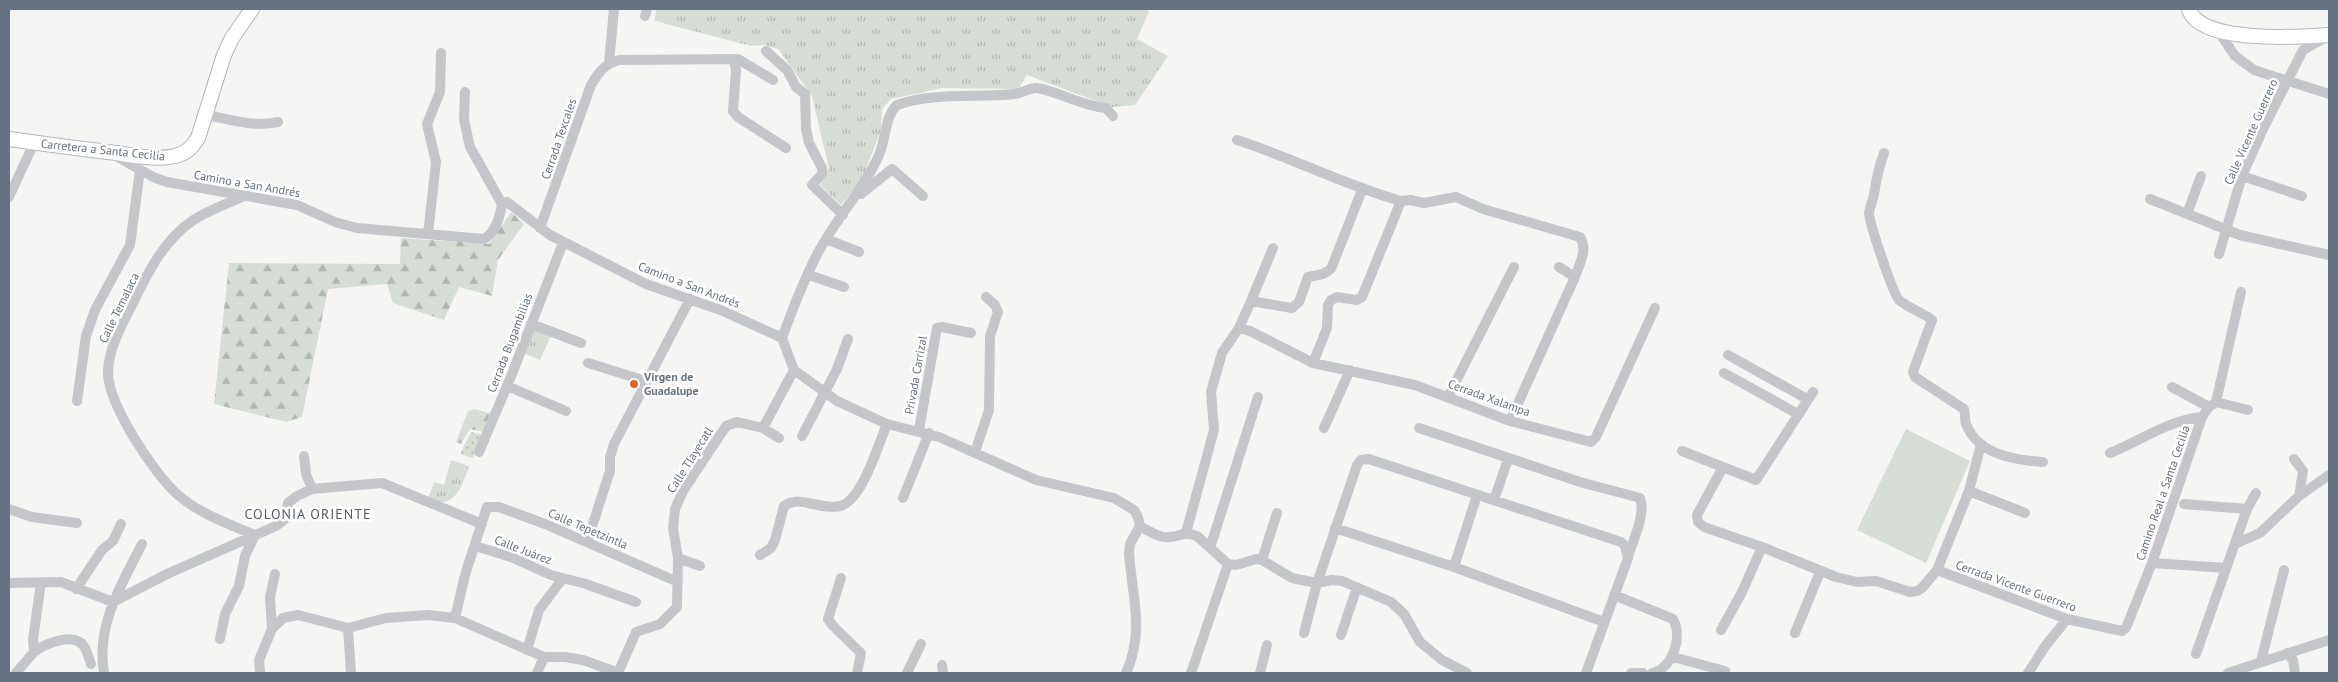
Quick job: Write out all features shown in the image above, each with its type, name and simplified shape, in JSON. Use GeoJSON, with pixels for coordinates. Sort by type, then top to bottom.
{"type":"FeatureCollection","features":[{"type":"Feature","properties":{"kind":"main road","name":"Carretera a Santa Cecilia"},"geometry":{"type":"LineString","coordinates":[[9,139],[156,157],[182,154],[191,148],[198,138],[207,115],[224,55],[232,38],[252,9]]}},
{"type":"Feature","properties":{"kind":"main road"},"geometry":{"type":"LineString","coordinates":[[2189,9],[2201,24],[2235,34],[2279,37],[2329,36]]}},
{"type":"Feature","properties":{"kind":"street"},"geometry":{"type":"LineString","coordinates":[[614,9],[609,62],[628,60],[738,59],[773,80]]}},
{"type":"Feature","properties":{"kind":"street"},"geometry":{"type":"LineString","coordinates":[[2217,29],[2235,56],[2254,70],[2329,94]]}},
{"type":"Feature","properties":{"kind":"street","name":"Calle Vicente Guerrero"},"geometry":{"type":"LineString","coordinates":[[2219,254],[2242,176],[2304,50],[2329,36]]}},
{"type":"Feature","properties":{"kind":"street"},"geometry":{"type":"LineString","coordinates":[[766,51],[787,70],[796,87],[805,94],[806,129],[809,142],[822,168],[822,174],[812,185],[843,215]]}},
{"type":"Feature","properties":{"kind":"street"},"geometry":{"type":"LineString","coordinates":[[428,234],[436,162],[427,124],[440,92],[441,53]]}},
{"type":"Feature","properties":{"kind":"street"},"geometry":{"type":"LineString","coordinates":[[734,60],[736,70],[733,111],[786,148]]}},
{"type":"Feature","properties":{"kind":"street","name":"Cerrada Texcales"},"geometry":{"type":"LineString","coordinates":[[540,228],[591,85],[602,67],[609,62]]}},
{"type":"Feature","properties":{"kind":"street"},"geometry":{"type":"LineString","coordinates":[[1113,116],[1106,108],[1091,107],[1055,92],[1034,87],[1018,94],[946,97],[904,102],[893,109],[880,154],[854,200],[826,239],[794,305],[782,338],[794,370],[824,394],[861,413],[887,424],[924,431],[1036,480],[1122,502],[1138,516],[1140,526],[1130,544],[1129,553],[1138,620],[1135,646],[1126,673]]}},
{"type":"Feature","properties":{"kind":"street"},"geometry":{"type":"LineString","coordinates":[[465,92],[464,120],[470,147],[502,204]]}},
{"type":"Feature","properties":{"kind":"street"},"geometry":{"type":"LineString","coordinates":[[207,115],[247,124],[264,125],[278,122]]}},
{"type":"Feature","properties":{"kind":"street"},"geometry":{"type":"LineString","coordinates":[[1237,140],[1274,152],[1362,190],[1401,201],[1410,200],[1424,203],[1456,197],[1483,209],[1580,237],[1585,245],[1575,277],[1510,421]]}},
{"type":"Feature","properties":{"kind":"street"},"geometry":{"type":"LineString","coordinates":[[9,197],[34,143]]}},
{"type":"Feature","properties":{"kind":"street","name":"Camino a San Andrés"},"geometry":{"type":"LineString","coordinates":[[109,152],[140,170],[167,182],[297,205],[346,226],[484,239],[489,237],[498,222],[502,204],[507,202],[563,243],[646,284],[782,338]]}},
{"type":"Feature","properties":{"kind":"street"},"geometry":{"type":"LineString","coordinates":[[1884,153],[1874,185],[1869,211],[1870,223],[1878,240],[1893,292],[1904,304],[1932,320],[1912,372],[1915,377],[1964,409],[1966,426],[1981,444],[2004,457],[2043,462]]}},
{"type":"Feature","properties":{"kind":"street"},"geometry":{"type":"LineString","coordinates":[[77,401],[86,336],[95,310],[130,245],[140,170]]}},
{"type":"Feature","properties":{"kind":"street"},"geometry":{"type":"LineString","coordinates":[[854,200],[892,170],[923,196]]}},
{"type":"Feature","properties":{"kind":"street"},"geometry":{"type":"LineString","coordinates":[[2187,214],[2201,176]]}},
{"type":"Feature","properties":{"kind":"street"},"geometry":{"type":"LineString","coordinates":[[2242,176],[2302,196]]}},
{"type":"Feature","properties":{"kind":"street"},"geometry":{"type":"LineString","coordinates":[[1251,301],[1282,308],[1296,306],[1308,277],[1323,274],[1332,269],[1362,190]]}},
{"type":"Feature","properties":{"kind":"street","name":"Calle Temalaca"},"geometry":{"type":"LineString","coordinates":[[248,195],[193,220],[178,232],[166,246],[140,288],[118,334],[110,355],[108,373],[112,393],[122,416],[162,477],[178,494],[196,508],[255,535]]}},
{"type":"Feature","properties":{"kind":"street"},"geometry":{"type":"LineString","coordinates":[[2150,199],[2225,230],[2290,248],[2329,255]]}},
{"type":"Feature","properties":{"kind":"street"},"geometry":{"type":"LineString","coordinates":[[1313,363],[1327,328],[1328,305],[1336,297],[1357,300],[1362,297],[1401,201]]}},
{"type":"Feature","properties":{"kind":"street"},"geometry":{"type":"LineString","coordinates":[[826,239],[859,252]]}},
{"type":"Feature","properties":{"kind":"street","name":"Cerrada Bugambilias"},"geometry":{"type":"LineString","coordinates":[[479,452],[563,243]]}},
{"type":"Feature","properties":{"kind":"street"},"geometry":{"type":"LineString","coordinates":[[1186,533],[1214,430],[1211,392],[1222,353],[1239,328],[1273,248]]}},
{"type":"Feature","properties":{"kind":"street"},"geometry":{"type":"LineString","coordinates":[[1448,397],[1514,267]]}},
{"type":"Feature","properties":{"kind":"street"},"geometry":{"type":"LineString","coordinates":[[1559,267],[1575,277]]}},
{"type":"Feature","properties":{"kind":"street"},"geometry":{"type":"LineString","coordinates":[[809,275],[844,287]]}},
{"type":"Feature","properties":{"kind":"street"},"geometry":{"type":"LineString","coordinates":[[2212,404],[2241,292]]}},
{"type":"Feature","properties":{"kind":"street"},"geometry":{"type":"LineString","coordinates":[[975,452],[989,410],[990,336],[998,312],[995,305],[986,297]]}},
{"type":"Feature","properties":{"kind":"street"},"geometry":{"type":"LineString","coordinates":[[587,542],[610,471],[610,457],[614,444],[690,300]]}},
{"type":"Feature","properties":{"kind":"street","name":"Cerrada Xalampa"},"geometry":{"type":"LineString","coordinates":[[1239,328],[1250,331],[1313,363],[1415,385],[1510,421],[1592,442],[1655,308]]}},
{"type":"Feature","properties":{"kind":"street"},"geometry":{"type":"LineString","coordinates":[[531,324],[581,344]]}},
{"type":"Feature","properties":{"kind":"street","name":"Privada Carrizal"},"geometry":{"type":"LineString","coordinates":[[924,431],[937,328],[942,327],[971,332]]}},
{"type":"Feature","properties":{"kind":"street"},"geometry":{"type":"LineString","coordinates":[[802,436],[837,369],[848,339]]}},
{"type":"Feature","properties":{"kind":"street"},"geometry":{"type":"LineString","coordinates":[[1682,452],[1752,479],[1760,478],[1810,396],[1728,355]]}},
{"type":"Feature","properties":{"kind":"street"},"geometry":{"type":"LineString","coordinates":[[588,363],[646,381]]}},
{"type":"Feature","properties":{"kind":"street"},"geometry":{"type":"LineString","coordinates":[[763,428],[794,370]]}},
{"type":"Feature","properties":{"kind":"street"},"geometry":{"type":"LineString","coordinates":[[1324,428],[1350,370]]}},
{"type":"Feature","properties":{"kind":"street"},"geometry":{"type":"LineString","coordinates":[[1724,373],[1798,414]]}},
{"type":"Feature","properties":{"kind":"street"},"geometry":{"type":"LineString","coordinates":[[507,386],[566,411]]}},
{"type":"Feature","properties":{"kind":"street"},"geometry":{"type":"LineString","coordinates":[[2172,387],[2212,404],[2248,410]]}},
{"type":"Feature","properties":{"kind":"street"},"geometry":{"type":"LineString","coordinates":[[1210,548],[1258,396]]}},
{"type":"Feature","properties":{"kind":"street","name":"Camino Real a Santa Cecilia"},"geometry":{"type":"LineString","coordinates":[[2126,628],[2152,563],[2202,417],[2212,404]]}},
{"type":"Feature","properties":{"kind":"street"},"geometry":{"type":"LineString","coordinates":[[2110,453],[2138,442],[2154,431],[2188,419],[2202,417]]}},
{"type":"Feature","properties":{"kind":"street","name":"Calle Tlayecatl"},"geometry":{"type":"LineString","coordinates":[[618,673],[636,632],[660,624],[677,607],[678,558],[672,519],[683,490],[726,426],[737,422],[763,428],[779,438]]}},
{"type":"Feature","properties":{"kind":"street"},"geometry":{"type":"LineString","coordinates":[[760,555],[771,548],[784,506],[789,502],[796,501],[828,507],[841,506],[848,502],[868,471],[887,424]]}},
{"type":"Feature","properties":{"kind":"street"},"geometry":{"type":"LineString","coordinates":[[1419,428],[1580,482],[1640,498],[1642,504],[1641,515],[1628,558],[1586,673]]}},
{"type":"Feature","properties":{"kind":"street"},"geometry":{"type":"LineString","coordinates":[[903,498],[924,431]]}},
{"type":"Feature","properties":{"kind":"street"},"geometry":{"type":"LineString","coordinates":[[1937,570],[1969,491],[1981,444]]}},
{"type":"Feature","properties":{"kind":"street"},"geometry":{"type":"LineString","coordinates":[[304,456],[306,474],[312,489]]}},
{"type":"Feature","properties":{"kind":"street"},"geometry":{"type":"LineString","coordinates":[[1304,633],[1317,583],[1335,528],[1357,465],[1361,460],[1369,459],[1558,523],[1621,542],[1625,546],[1628,558]]}},
{"type":"Feature","properties":{"kind":"street"},"geometry":{"type":"LineString","coordinates":[[1494,500],[1508,459]]}},
{"type":"Feature","properties":{"kind":"street"},"geometry":{"type":"LineString","coordinates":[[2294,459],[2303,471],[2299,496]]}},
{"type":"Feature","properties":{"kind":"street","name":"Cerrada Vicente Guerrero"},"geometry":{"type":"LineString","coordinates":[[1723,467],[1697,515],[1698,522],[1704,527],[1762,547],[1820,572],[1850,581],[1881,582],[1910,592],[1922,588],[1937,570],[2067,619],[2116,631],[2122,631],[2126,628]]}},
{"type":"Feature","properties":{"kind":"street"},"geometry":{"type":"LineString","coordinates":[[2235,544],[2260,533],[2299,496],[2329,475]]}},
{"type":"Feature","properties":{"kind":"street"},"geometry":{"type":"LineString","coordinates":[[9,583],[61,582],[113,602],[167,574],[276,526],[285,519],[288,503],[297,496],[312,489],[382,483],[482,524],[455,618]]}},
{"type":"Feature","properties":{"kind":"street"},"geometry":{"type":"LineString","coordinates":[[1969,491],[2024,513]]}},
{"type":"Feature","properties":{"kind":"street"},"geometry":{"type":"LineString","coordinates":[[2196,654],[2246,509],[2256,493]]}},
{"type":"Feature","properties":{"kind":"street"},"geometry":{"type":"LineString","coordinates":[[1454,567],[1477,495]]}},
{"type":"Feature","properties":{"kind":"street"},"geometry":{"type":"LineString","coordinates":[[2184,504],[2246,509]]}},
{"type":"Feature","properties":{"kind":"street","name":"Calle Tepetzintla"},"geometry":{"type":"LineString","coordinates":[[482,524],[487,507],[499,507],[545,524],[678,582]]}},
{"type":"Feature","properties":{"kind":"street"},"geometry":{"type":"LineString","coordinates":[[9,509],[32,517],[77,523]]}},
{"type":"Feature","properties":{"kind":"street"},"geometry":{"type":"LineString","coordinates":[[1262,560],[1277,513]]}},
{"type":"Feature","properties":{"kind":"street"},"geometry":{"type":"LineString","coordinates":[[76,589],[102,550],[113,541],[121,524]]}},
{"type":"Feature","properties":{"kind":"street"},"geometry":{"type":"LineString","coordinates":[[1140,526],[1163,538],[1186,533],[1197,536],[1228,564],[1236,565],[1256,559],[1262,560],[1292,578],[1317,583],[1337,580],[1357,587],[1397,606],[1404,614],[1420,642],[1442,660],[1466,673]]}},
{"type":"Feature","properties":{"kind":"street"},"geometry":{"type":"LineString","coordinates":[[1335,528],[1454,567],[1604,622]]}},
{"type":"Feature","properties":{"kind":"street"},"geometry":{"type":"LineString","coordinates":[[220,639],[225,614],[239,586],[245,556],[255,535]]}},
{"type":"Feature","properties":{"kind":"street"},"geometry":{"type":"LineString","coordinates":[[104,673],[103,630],[113,602],[142,544]]}},
{"type":"Feature","properties":{"kind":"street","name":"Calle Juárez"},"geometry":{"type":"LineString","coordinates":[[475,546],[636,602]]}},
{"type":"Feature","properties":{"kind":"street"},"geometry":{"type":"LineString","coordinates":[[1721,630],[1742,592],[1762,547]]}},
{"type":"Feature","properties":{"kind":"street"},"geometry":{"type":"LineString","coordinates":[[678,558],[700,566]]}},
{"type":"Feature","properties":{"kind":"street"},"geometry":{"type":"LineString","coordinates":[[2152,563],[2226,568]]}},
{"type":"Feature","properties":{"kind":"street"},"geometry":{"type":"LineString","coordinates":[[1192,673],[1228,564]]}},
{"type":"Feature","properties":{"kind":"street"},"geometry":{"type":"LineString","coordinates":[[2261,661],[2284,570]]}},
{"type":"Feature","properties":{"kind":"street"},"geometry":{"type":"LineString","coordinates":[[1795,633],[1820,572]]}},
{"type":"Feature","properties":{"kind":"street"},"geometry":{"type":"LineString","coordinates":[[272,629],[270,597],[275,574]]}},
{"type":"Feature","properties":{"kind":"street","name":"Calle Juárez"},"geometry":{"type":"LineString","coordinates":[[527,650],[539,610],[563,578]]}},
{"type":"Feature","properties":{"kind":"street"},"geometry":{"type":"LineString","coordinates":[[841,578],[828,619],[861,653],[857,673]]}},
{"type":"Feature","properties":{"kind":"street"},"geometry":{"type":"LineString","coordinates":[[34,652],[33,639],[41,583]]}},
{"type":"Feature","properties":{"kind":"street"},"geometry":{"type":"LineString","coordinates":[[1341,635],[1357,587]]}},
{"type":"Feature","properties":{"kind":"street"},"geometry":{"type":"LineString","coordinates":[[1614,596],[1673,619],[1678,630],[1673,657],[1661,671],[1652,673]]}},
{"type":"Feature","properties":{"kind":"street"},"geometry":{"type":"LineString","coordinates":[[260,673],[259,660],[272,629],[283,618],[298,615],[348,628],[386,618],[428,615],[455,618],[544,658],[565,657],[583,660],[618,673]]}},
{"type":"Feature","properties":{"kind":"street"},"geometry":{"type":"LineString","coordinates":[[2028,673],[2046,645],[2067,619]]}},
{"type":"Feature","properties":{"kind":"street"},"geometry":{"type":"LineString","coordinates":[[348,628],[352,673]]}},
{"type":"Feature","properties":{"kind":"street"},"geometry":{"type":"LineString","coordinates":[[16,673],[34,652],[51,642],[61,640],[77,642],[84,646],[91,664]]}},
{"type":"Feature","properties":{"kind":"street"},"geometry":{"type":"LineString","coordinates":[[2228,673],[2329,640]]}},
{"type":"Feature","properties":{"kind":"street"},"geometry":{"type":"LineString","coordinates":[[907,673],[921,644]]}},
{"type":"Feature","properties":{"kind":"street"},"geometry":{"type":"LineString","coordinates":[[2318,644],[2329,649]]}},
{"type":"Feature","properties":{"kind":"street"},"geometry":{"type":"LineString","coordinates":[[1260,673],[1267,645]]}},
{"type":"Feature","properties":{"kind":"street"},"geometry":{"type":"LineString","coordinates":[[2288,654],[2293,660],[2295,673]]}},
{"type":"Feature","properties":{"kind":"street"},"geometry":{"type":"LineString","coordinates":[[1673,657],[1725,671]]}},
{"type":"Feature","properties":{"kind":"street"},"geometry":{"type":"LineString","coordinates":[[537,673],[544,658]]}},
{"type":"Feature","properties":{"kind":"street"},"geometry":{"type":"LineString","coordinates":[[1631,673],[1643,673]]}},
{"type":"Feature","properties":{"kind":"green space"},"geometry":{"type":"Polygon","coordinates":[[[656,9],[1146,9],[1149,11],[1137,39],[1168,56],[1135,105],[1112,107],[1027,75],[1018,89],[942,88],[891,99],[882,109],[881,130],[862,179],[841,205],[820,185],[829,169],[812,96],[778,49],[764,45],[751,46],[655,21],[656,9]]]}},
{"type":"Feature","properties":{"kind":"green space"},"geometry":{"type":"Polygon","coordinates":[[[511,212],[524,224],[498,260],[492,296],[459,287],[444,320],[393,303],[387,284],[328,289],[302,417],[286,422],[214,404],[229,263],[400,264],[401,238],[489,244],[511,212]]]}},
{"type":"Feature","properties":{"kind":"green space"},"geometry":{"type":"Polygon","coordinates":[[[533,328],[551,336],[540,360],[523,353],[533,328]]]}},
{"type":"Feature","properties":{"kind":"green space"},"geometry":{"type":"Polygon","coordinates":[[[475,409],[492,414],[485,432],[470,429],[461,444],[456,442],[468,411],[475,409]]]}},
{"type":"Feature","properties":{"kind":"green space"},"geometry":{"type":"Polygon","coordinates":[[[1906,429],[1970,461],[1926,563],[1857,530],[1906,429]]]}},
{"type":"Feature","properties":{"kind":"green space"},"geometry":{"type":"Polygon","coordinates":[[[471,432],[483,435],[473,458],[460,454],[471,432]]]}},
{"type":"Feature","properties":{"kind":"green space"},"geometry":{"type":"Polygon","coordinates":[[[451,460],[469,466],[460,488],[451,499],[445,502],[428,499],[434,482],[444,485],[451,460]]]}},
{"type":"Feature","properties":{"kind":"place","name":"Virgen de Guadalupe"},"geometry":{"type":"Point","coordinates":[634,384]}},
{"type":"Feature","properties":{"kind":"district","name":"COLONIA ORIENTE"},"geometry":{"type":"Point","coordinates":[308,514]}}]}
